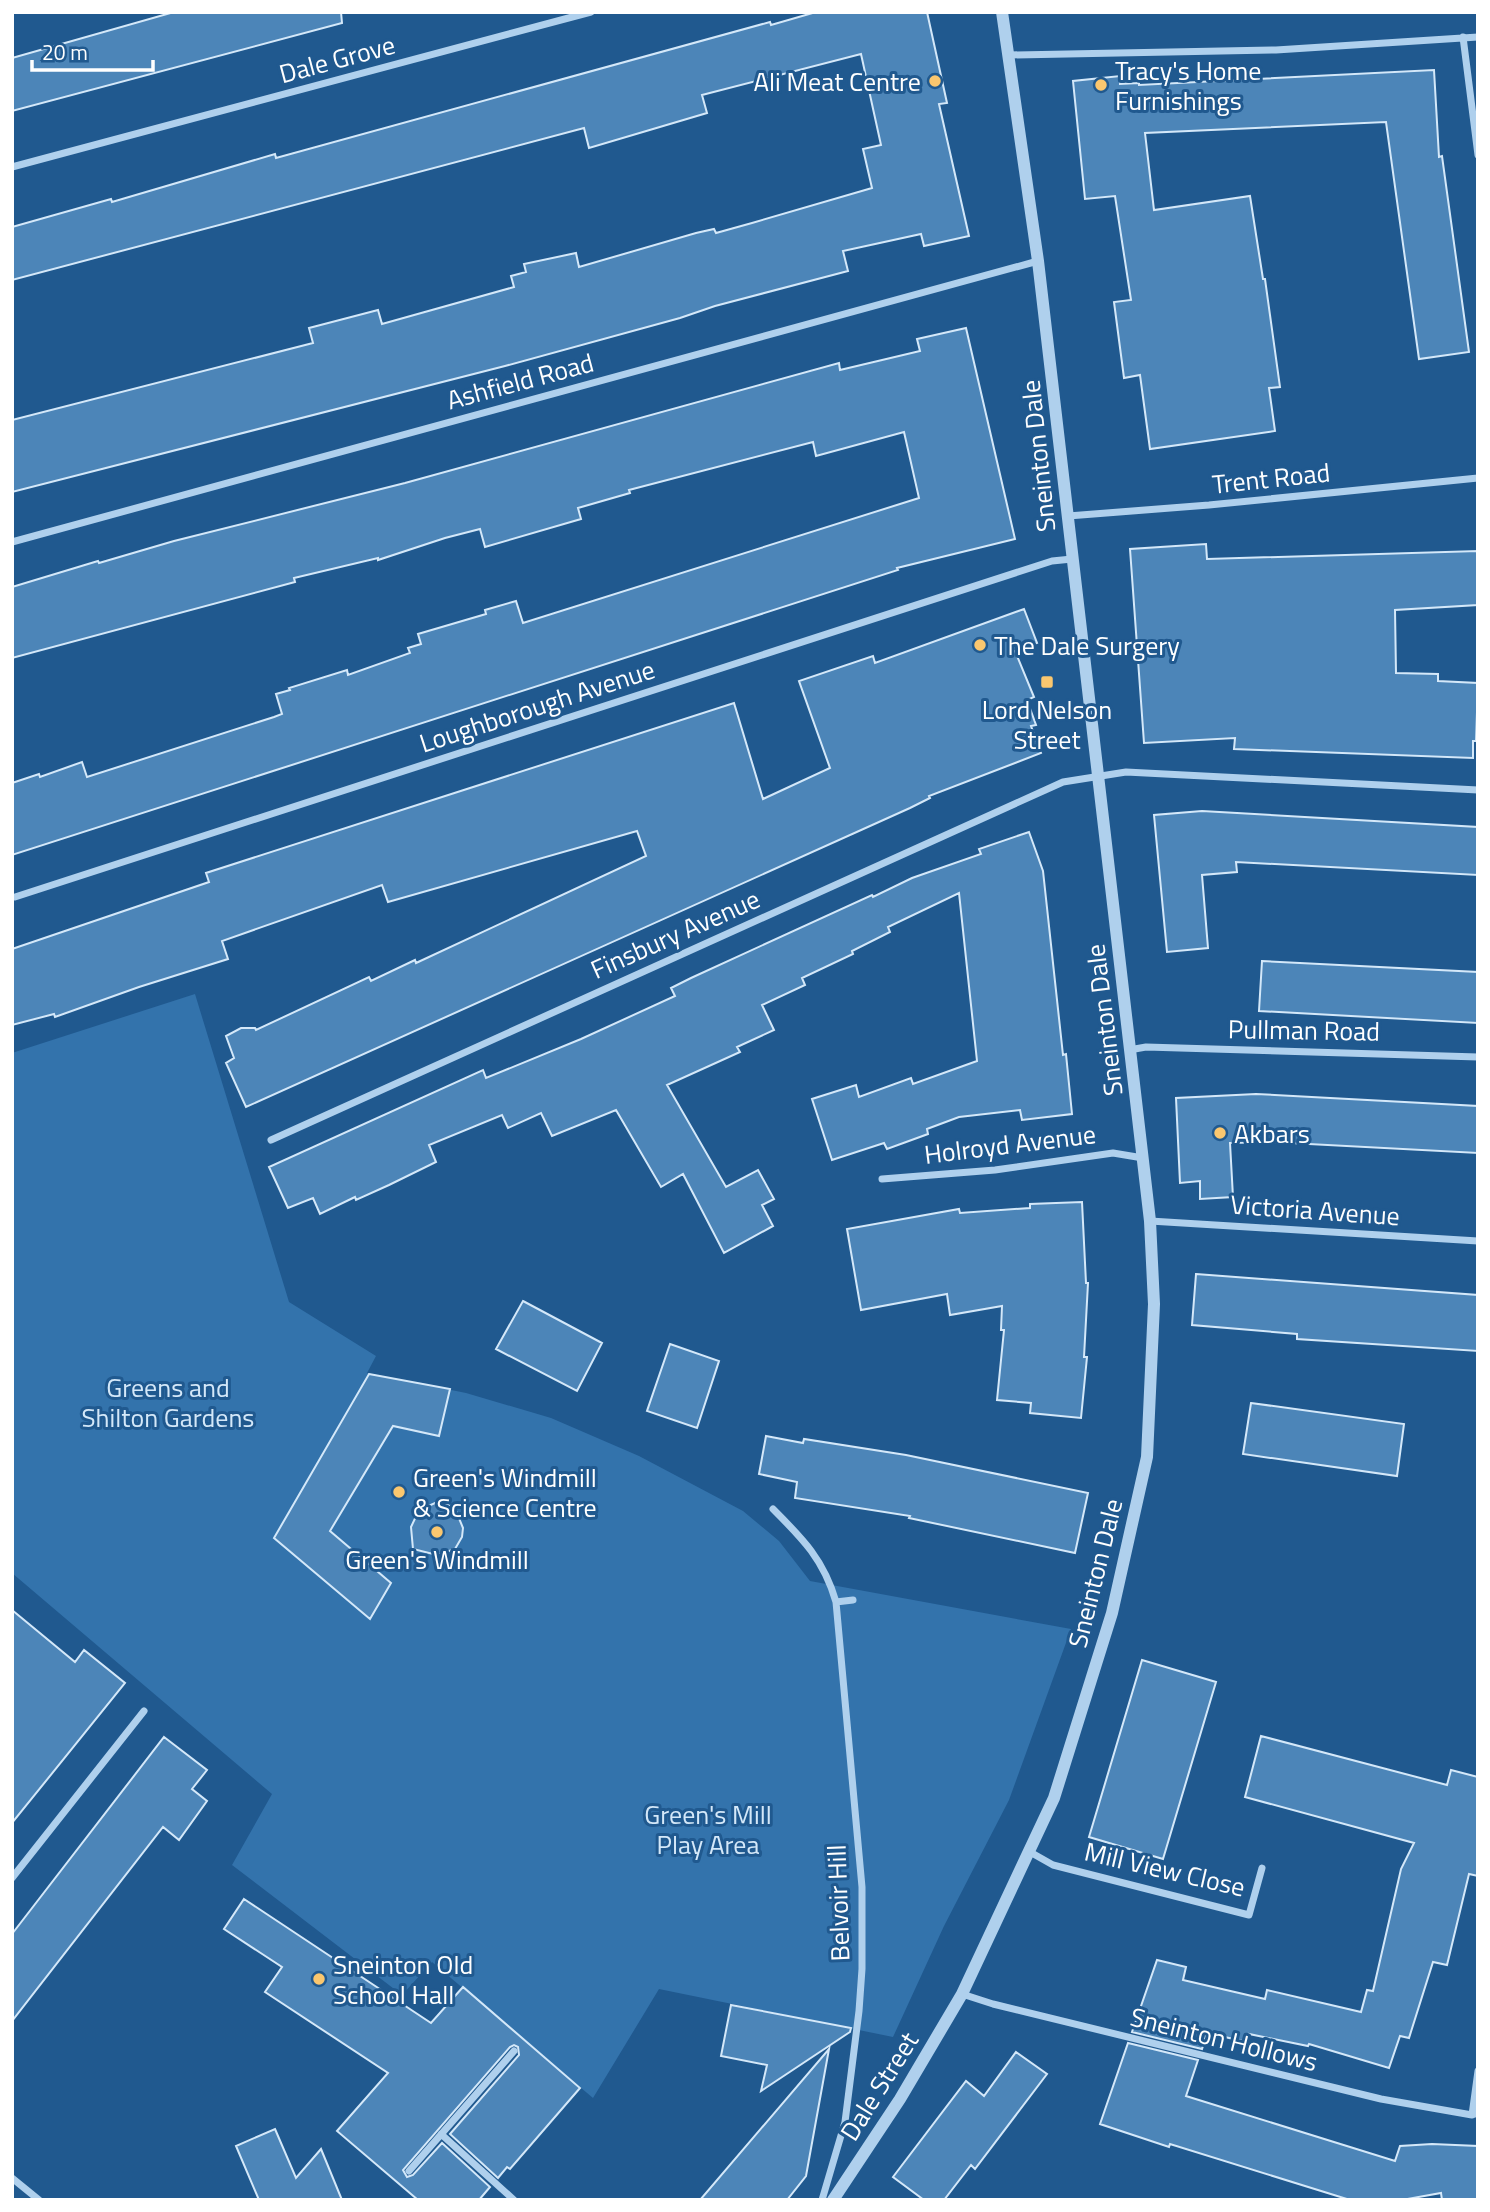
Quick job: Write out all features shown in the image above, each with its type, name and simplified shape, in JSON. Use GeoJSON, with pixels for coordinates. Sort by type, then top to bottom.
{"type":"FeatureCollection","features":[{"type":"Feature","properties":{"kind":"street","name":"Dale Grove"},"geometry":{"type":"LineString","coordinates":[[12,167],[591,12]]}},
{"type":"Feature","properties":{"kind":"street","name":"Sneinton Dale"},"geometry":{"type":"LineString","coordinates":[[962,1994],[1054,1798],[1112,1613],[1147,1457],[1154,1304],[1150,1221],[1100,777],[1038,261],[1002,12]]}},
{"type":"Feature","properties":{"kind":"street"},"geometry":{"type":"LineString","coordinates":[[1463,37],[1478,155]]}},
{"type":"Feature","properties":{"kind":"street"},"geometry":{"type":"LineString","coordinates":[[1010,55],[1276,50],[1478,37]]}},
{"type":"Feature","properties":{"kind":"street","name":"Ashfield Road"},"geometry":{"type":"LineString","coordinates":[[12,541],[1038,261]]}},
{"type":"Feature","properties":{"kind":"street","name":"Trent Road"},"geometry":{"type":"LineString","coordinates":[[1068,516],[1478,478]]}},
{"type":"Feature","properties":{"kind":"street","name":"Loughborough Avenue"},"geometry":{"type":"LineString","coordinates":[[15,897],[1052,561],[1072,559]]}},
{"type":"Feature","properties":{"kind":"street"},"geometry":{"type":"LineString","coordinates":[[1100,777],[1126,772],[1478,790]]}},
{"type":"Feature","properties":{"kind":"street","name":"Finsbury Avenue"},"geometry":{"type":"LineString","coordinates":[[271,1140],[1063,782],[1100,777]]}},
{"type":"Feature","properties":{"kind":"street","name":"Pullman Road"},"geometry":{"type":"LineString","coordinates":[[1129,1050],[1146,1047],[1478,1057]]}},
{"type":"Feature","properties":{"kind":"street","name":"Holroyd Avenue"},"geometry":{"type":"LineString","coordinates":[[882,1179],[995,1170],[1112,1153],[1143,1158]]}},
{"type":"Feature","properties":{"kind":"street","name":"Victoria Avenue"},"geometry":{"type":"LineString","coordinates":[[1150,1221],[1478,1241]]}},
{"type":"Feature","properties":{"kind":"street","name":"Belvoir Hill"},"geometry":{"type":"LineString","coordinates":[[773,1509],[807,1542],[829,1577],[836,1602],[862,1887],[859,2011],[845,2123],[822,2200]]}},
{"type":"Feature","properties":{"kind":"street"},"geometry":{"type":"LineString","coordinates":[[836,1602],[853,1600]]}},
{"type":"Feature","properties":{"kind":"street"},"geometry":{"type":"LineString","coordinates":[[12,1878],[145,1710]]}},
{"type":"Feature","properties":{"kind":"street","name":"Mill View Close"},"geometry":{"type":"LineString","coordinates":[[1030,1852],[1053,1865],[1249,1915],[1262,1868]]}},
{"type":"Feature","properties":{"kind":"street","name":"Sneinton Hollows"},"geometry":{"type":"LineString","coordinates":[[962,1994],[993,2004],[1381,2099],[1475,2114]]}},
{"type":"Feature","properties":{"kind":"street","name":"Dale Street"},"geometry":{"type":"LineString","coordinates":[[832,2200],[900,2099],[962,1994]]}},
{"type":"Feature","properties":{"kind":"street"},"geometry":{"type":"LineString","coordinates":[[409,2171],[514,2051]]}},
{"type":"Feature","properties":{"kind":"street"},"geometry":{"type":"LineString","coordinates":[[1475,2114],[1478,2071]]}},
{"type":"Feature","properties":{"kind":"street"},"geometry":{"type":"LineString","coordinates":[[441,2134],[514,2200]]}},
{"type":"Feature","properties":{"kind":"street"},"geometry":{"type":"LineString","coordinates":[[12,2178],[39,2200]]}},
{"type":"Feature","properties":{"kind":"green space"},"geometry":{"type":"Polygon","coordinates":[[[195,994],[289,1302],[376,1356],[367,1373],[466,1393],[551,1418],[639,1456],[743,1511],[779,1541],[810,1581],[1071,1629],[1009,1800],[944,1926],[893,2037],[659,1989],[593,2098],[432,1962],[402,1995],[232,1865],[272,1794],[12,1573],[12,1053],[195,994]]]}},
{"type":"Feature","properties":{"kind":"building"},"geometry":{"type":"Polygon","coordinates":[[[174,12],[341,12],[342,23],[12,111],[12,58],[174,12]]]}},
{"type":"Feature","properties":{"kind":"building"},"geometry":{"type":"Polygon","coordinates":[[[816,12],[927,12],[947,103],[939,104],[969,236],[924,246],[921,234],[843,251],[848,271],[505,366],[12,492],[12,420],[313,343],[309,328],[378,310],[382,324],[514,287],[511,276],[526,272],[524,264],[576,253],[579,267],[696,233],[714,229],[716,233],[872,188],[863,149],[881,145],[861,54],[702,95],[707,113],[589,148],[584,128],[12,280],[12,227],[111,199],[112,202],[275,154],[276,158],[770,22],[771,25],[816,12]]]}},
{"type":"Feature","properties":{"kind":"building"},"geometry":{"type":"Polygon","coordinates":[[[1434,70],[1439,157],[1442,156],[1469,352],[1419,359],[1386,122],[1145,133],[1154,210],[1250,196],[1280,387],[1269,388],[1275,431],[1150,449],[1140,375],[1124,378],[1114,302],[1131,300],[1115,196],[1085,199],[1073,81],[1120,76],[1120,84],[1139,85],[1434,70]]]}},
{"type":"Feature","properties":{"kind":"building"},"geometry":{"type":"Polygon","coordinates":[[[966,328],[1015,539],[897,568],[898,570],[12,855],[12,783],[39,774],[40,777],[82,762],[87,777],[274,717],[282,714],[276,694],[347,670],[348,675],[410,653],[408,648],[421,644],[418,634],[486,614],[485,610],[516,601],[523,623],[919,498],[904,432],[816,456],[813,442],[629,490],[630,493],[578,508],[581,519],[485,547],[480,529],[378,560],[294,578],[295,582],[12,658],[12,587],[98,561],[99,563],[174,541],[405,483],[839,363],[840,370],[920,351],[917,339],[966,328]]]}},
{"type":"Feature","properties":{"kind":"building"},"geometry":{"type":"Polygon","coordinates":[[[1206,544],[1207,559],[1478,551],[1478,605],[1395,610],[1396,673],[1438,674],[1438,681],[1478,683],[1473,758],[1234,749],[1235,738],[1144,743],[1130,549],[1206,544]]]}},
{"type":"Feature","properties":{"kind":"building"},"geometry":{"type":"Polygon","coordinates":[[[1024,609],[1037,643],[1015,651],[1034,697],[1027,700],[1036,725],[1031,726],[1041,753],[929,796],[930,798],[910,808],[246,1107],[226,1063],[234,1058],[226,1036],[241,1028],[256,1030],[369,977],[371,981],[415,960],[416,963],[646,856],[637,831],[388,902],[382,885],[222,941],[228,959],[55,1017],[54,1014],[12,1025],[12,949],[209,882],[206,873],[734,703],[763,799],[830,768],[799,681],[873,656],[875,663],[1024,609]]]}},
{"type":"Feature","properties":{"kind":"building"},"geometry":{"type":"Polygon","coordinates":[[[1202,811],[1478,827],[1478,875],[1236,862],[1237,872],[1202,875],[1208,948],[1167,952],[1154,815],[1202,811]]]}},
{"type":"Feature","properties":{"kind":"building"},"geometry":{"type":"Polygon","coordinates":[[[1029,832],[1043,871],[1072,1114],[1022,1120],[1020,1110],[959,1117],[927,1129],[928,1134],[887,1149],[884,1143],[832,1160],[812,1099],[856,1085],[859,1097],[911,1078],[913,1084],[977,1061],[959,893],[888,927],[890,932],[852,951],[853,954],[802,978],[805,985],[762,1005],[774,1030],[737,1047],[740,1052],[667,1085],[726,1187],[758,1170],[774,1199],[762,1205],[773,1226],[724,1253],[683,1174],[661,1187],[616,1110],[552,1136],[541,1113],[508,1128],[502,1115],[429,1145],[436,1162],[356,1200],[355,1197],[320,1214],[313,1198],[288,1208],[269,1167],[483,1070],[486,1078],[581,1039],[675,996],[671,988],[691,978],[872,895],[873,897],[912,878],[981,854],[979,849],[1029,832]]]}},
{"type":"Feature","properties":{"kind":"building"},"geometry":{"type":"Polygon","coordinates":[[[1262,961],[1478,972],[1478,1023],[1259,1011],[1262,961]]]}},
{"type":"Feature","properties":{"kind":"building"},"geometry":{"type":"Polygon","coordinates":[[[1256,1094],[1478,1106],[1478,1153],[1271,1142],[1230,1143],[1233,1197],[1200,1199],[1200,1181],[1180,1183],[1176,1098],[1256,1094]]]}},
{"type":"Feature","properties":{"kind":"building"},"geometry":{"type":"Polygon","coordinates":[[[1082,1202],[1088,1283],[1084,1357],[1087,1357],[1081,1418],[1030,1413],[1031,1403],[997,1400],[1004,1330],[1001,1330],[1002,1306],[950,1315],[947,1294],[861,1310],[847,1229],[959,1209],[960,1213],[1030,1208],[1030,1204],[1082,1202]]]}},
{"type":"Feature","properties":{"kind":"building"},"geometry":{"type":"Polygon","coordinates":[[[1196,1274],[1478,1295],[1478,1351],[1297,1339],[1297,1334],[1192,1325],[1196,1274]]]}},
{"type":"Feature","properties":{"kind":"building"},"geometry":{"type":"Polygon","coordinates":[[[523,1301],[602,1343],[577,1391],[496,1349],[523,1301]]]}},
{"type":"Feature","properties":{"kind":"building"},"geometry":{"type":"Polygon","coordinates":[[[670,1344],[719,1361],[697,1428],[647,1411],[670,1344]]]}},
{"type":"Feature","properties":{"kind":"building"},"geometry":{"type":"Polygon","coordinates":[[[369,1374],[450,1389],[439,1436],[393,1426],[330,1531],[391,1583],[370,1619],[274,1538],[369,1374]]]}},
{"type":"Feature","properties":{"kind":"building"},"geometry":{"type":"Polygon","coordinates":[[[1251,1403],[1404,1424],[1397,1476],[1243,1454],[1251,1403]]]}},
{"type":"Feature","properties":{"kind":"building"},"geometry":{"type":"Polygon","coordinates":[[[766,1436],[803,1443],[804,1439],[906,1455],[1088,1493],[1075,1553],[909,1518],[910,1516],[795,1498],[797,1482],[759,1474],[766,1436]]]}},
{"type":"Feature","properties":{"kind":"building","name":"Green's Windmill"},"geometry":{"type":"Polygon","coordinates":[[[435,1503],[448,1505],[456,1511],[463,1528],[462,1537],[455,1549],[437,1555],[413,1549],[411,1527],[419,1510],[435,1503]]]}},
{"type":"Feature","properties":{"kind":"building"},"geometry":{"type":"Polygon","coordinates":[[[12,1610],[75,1662],[84,1650],[125,1683],[12,1823],[12,1610]]]}},
{"type":"Feature","properties":{"kind":"building"},"geometry":{"type":"Polygon","coordinates":[[[1142,1660],[1216,1682],[1163,1859],[1089,1837],[1142,1660]]]}},
{"type":"Feature","properties":{"kind":"building"},"geometry":{"type":"Polygon","coordinates":[[[1261,1736],[1447,1785],[1451,1770],[1478,1777],[1478,1876],[1469,1874],[1447,1965],[1433,1962],[1409,2038],[1400,2036],[1389,2068],[1309,2044],[1308,2046],[1249,2034],[1247,2042],[1207,2033],[1202,2049],[1132,2032],[1157,1960],[1186,1967],[1183,1980],[1265,1999],[1267,1990],[1361,2012],[1367,1990],[1373,1991],[1401,1869],[1414,1843],[1245,1797],[1261,1736]]]}},
{"type":"Feature","properties":{"kind":"building"},"geometry":{"type":"Polygon","coordinates":[[[164,1737],[207,1770],[192,1789],[207,1801],[179,1840],[163,1827],[12,2021],[12,1934],[164,1737]]]}},
{"type":"Feature","properties":{"kind":"building"},"geometry":{"type":"Polygon","coordinates":[[[244,1899],[431,2023],[463,1987],[580,2088],[510,2169],[507,2167],[498,2178],[450,2134],[519,2055],[518,2047],[510,2047],[403,2170],[407,2177],[413,2175],[442,2143],[490,2187],[479,2200],[418,2200],[337,2131],[388,2073],[265,1992],[282,1967],[224,1929],[244,1899]]]}},
{"type":"Feature","properties":{"kind":"building"},"geometry":{"type":"Polygon","coordinates":[[[731,2005],[851,2028],[850,2032],[761,2091],[767,2065],[721,2056],[731,2005]]]}},
{"type":"Feature","properties":{"kind":"building"},"geometry":{"type":"Polygon","coordinates":[[[1128,2043],[1198,2060],[1186,2096],[1395,2161],[1400,2146],[1478,2146],[1478,2200],[1442,2200],[1441,2193],[1402,2200],[1350,2200],[1100,2124],[1128,2043]]]}},
{"type":"Feature","properties":{"kind":"building"},"geometry":{"type":"Polygon","coordinates":[[[829,2049],[806,2176],[787,2200],[700,2200],[829,2049]]]}},
{"type":"Feature","properties":{"kind":"building"},"geometry":{"type":"Polygon","coordinates":[[[1016,2052],[1047,2074],[975,2169],[971,2165],[944,2200],[924,2200],[893,2177],[966,2081],[984,2096],[1016,2052]]]}},
{"type":"Feature","properties":{"kind":"building"},"geometry":{"type":"Polygon","coordinates":[[[275,2129],[296,2178],[321,2149],[342,2200],[259,2200],[236,2146],[275,2129]]]}},
{"type":"Feature","properties":{"kind":"place","name":"Ali Meat Centre"},"geometry":{"type":"Point","coordinates":[935,81]}},
{"type":"Feature","properties":{"kind":"place","name":"Tracy's Home Furnishings"},"geometry":{"type":"Point","coordinates":[1101,85]}},
{"type":"Feature","properties":{"kind":"place","name":"The Dale Surgery"},"geometry":{"type":"Point","coordinates":[980,645]}},
{"type":"Feature","properties":{"kind":"place","name":"Lord Nelson Street"},"geometry":{"type":"Point","coordinates":[1047,682]}},
{"type":"Feature","properties":{"kind":"place","name":"Akbars"},"geometry":{"type":"Point","coordinates":[1220,1133]}},
{"type":"Feature","properties":{"kind":"place","name":"Green's Windmill & Science Centre"},"geometry":{"type":"Point","coordinates":[399,1492]}},
{"type":"Feature","properties":{"kind":"place","name":"Green's Windmill"},"geometry":{"type":"Point","coordinates":[437,1532]}},
{"type":"Feature","properties":{"kind":"place","name":"Sneinton Old School Hall"},"geometry":{"type":"Point","coordinates":[319,1979]}},
{"type":"Feature","properties":{"kind":"park label","name":"Greens and Shilton Gardens"},"geometry":{"type":"Point","coordinates":[168,1402]}},
{"type":"Feature","properties":{"kind":"park label","name":"Green's Mill Play Area"},"geometry":{"type":"Point","coordinates":[708,1829]}}]}
